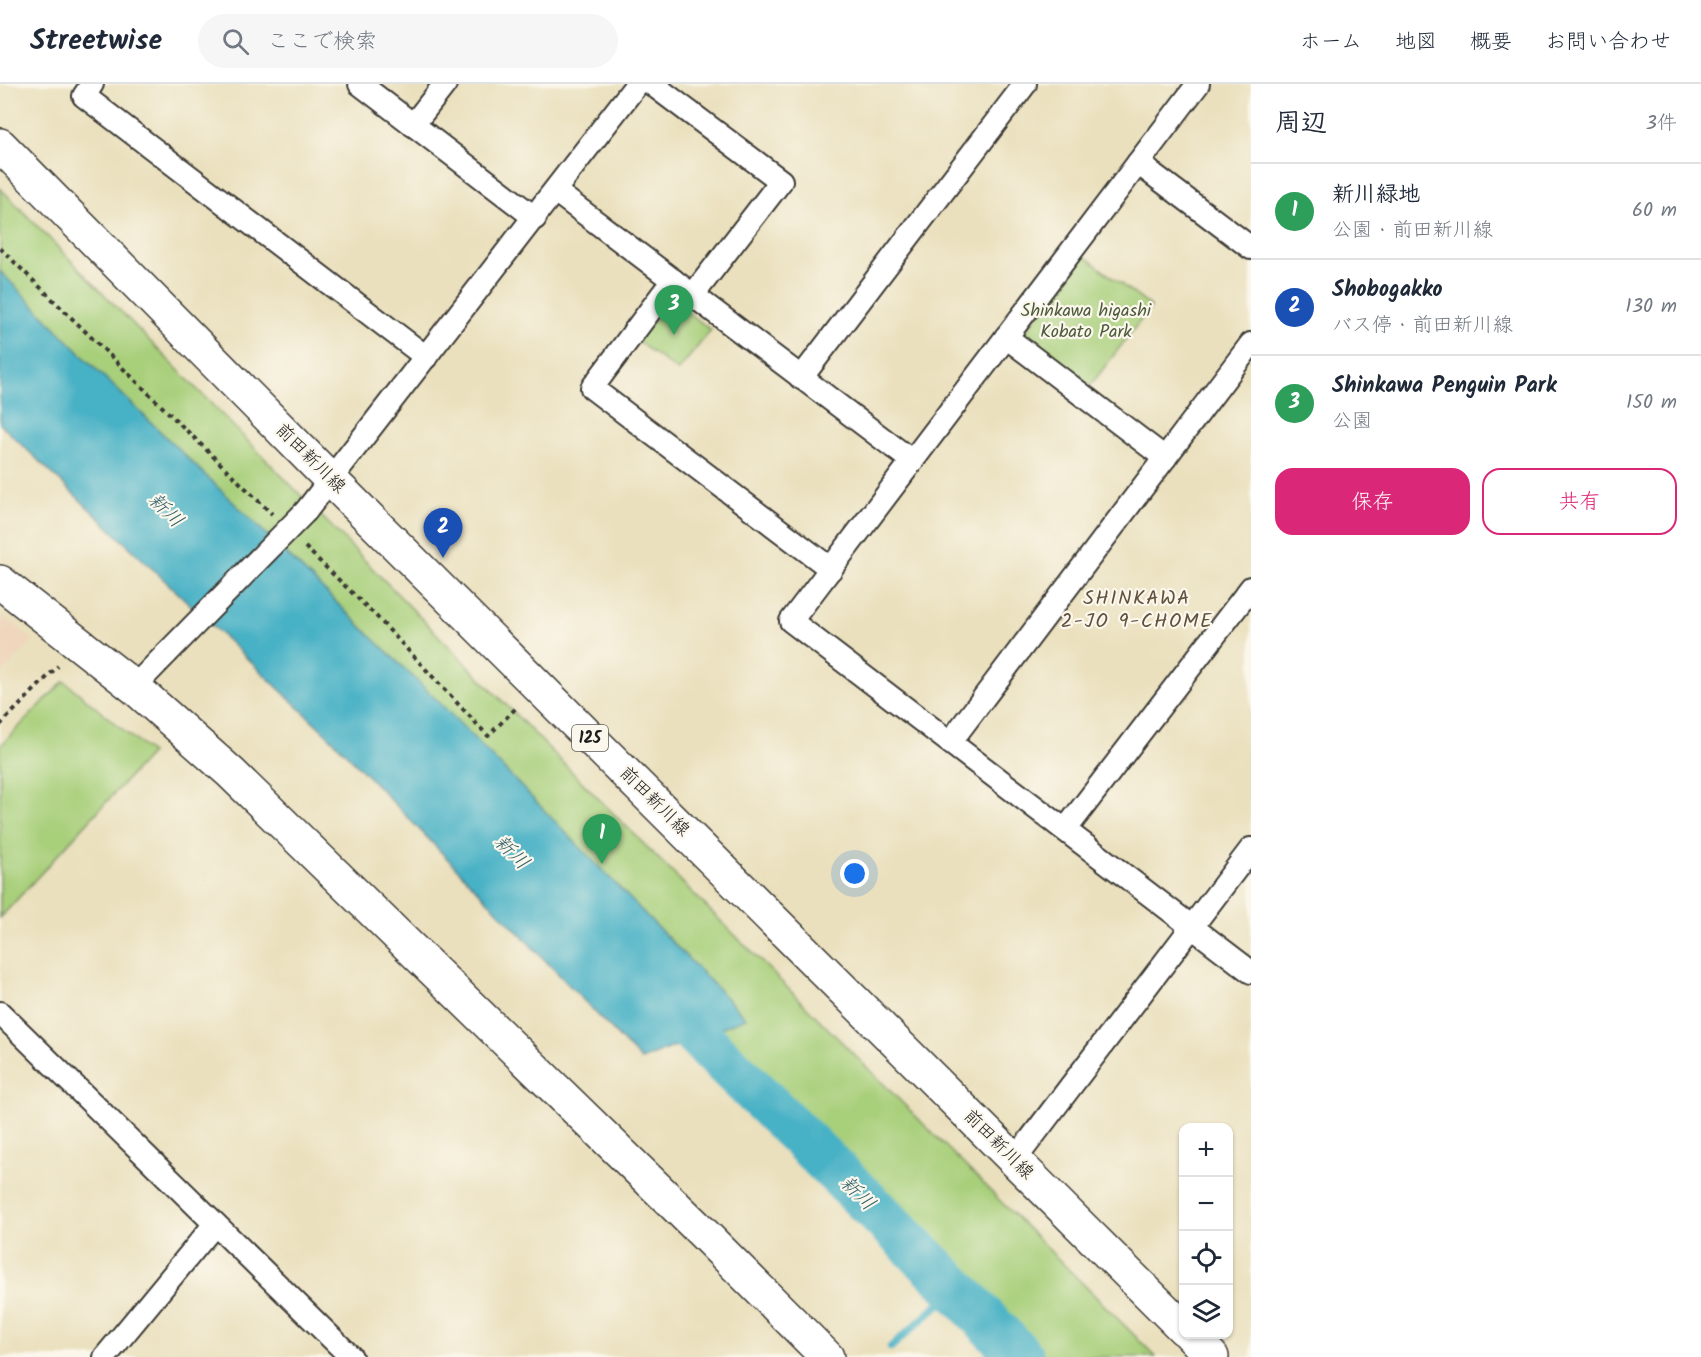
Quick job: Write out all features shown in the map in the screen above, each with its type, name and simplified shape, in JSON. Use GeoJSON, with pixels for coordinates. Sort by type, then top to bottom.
{"type":"FeatureCollection","features":[{"type":"Feature","properties":{"kind":"main road","name":"前田新川線"},"geometry":{"type":"LineString","coordinates":[[0,145],[330,479],[1179,1324]]}},
{"type":"Feature","properties":{"kind":"main road"},"geometry":{"type":"LineString","coordinates":[[0,582],[134,687],[240,781],[682,1212],[827,1357]]}},
{"type":"Feature","properties":{"kind":"main road"},"geometry":{"type":"LineString","coordinates":[[1194,1339],[1212,1357]]}},
{"type":"Feature","properties":{"kind":"street"},"geometry":{"type":"LineString","coordinates":[[92,84],[84,96],[426,357]]}},
{"type":"Feature","properties":{"kind":"street"},"geometry":{"type":"LineString","coordinates":[[360,84],[535,218]]}},
{"type":"Feature","properties":{"kind":"street"},"geometry":{"type":"LineString","coordinates":[[413,125],[445,84]]}},
{"type":"Feature","properties":{"kind":"street"},"geometry":{"type":"LineString","coordinates":[[134,687],[306,512],[637,84]]}},
{"type":"Feature","properties":{"kind":"street"},"geometry":{"type":"LineString","coordinates":[[652,84],[781,181],[693,295]]}},
{"type":"Feature","properties":{"kind":"street"},"geometry":{"type":"LineString","coordinates":[[801,378],[1025,84]]}},
{"type":"Feature","properties":{"kind":"street"},"geometry":{"type":"LineString","coordinates":[[1198,84],[791,621],[1251,972]]}},
{"type":"Feature","properties":{"kind":"street"},"geometry":{"type":"LineString","coordinates":[[1138,163],[1251,248]]}},
{"type":"Feature","properties":{"kind":"street"},"geometry":{"type":"LineString","coordinates":[[555,191],[912,461]]}},
{"type":"Feature","properties":{"kind":"street"},"geometry":{"type":"LineString","coordinates":[[673,280],[592,388],[831,569]]}},
{"type":"Feature","properties":{"kind":"street"},"geometry":{"type":"LineString","coordinates":[[1006,337],[1165,458]]}},
{"type":"Feature","properties":{"kind":"street"},"geometry":{"type":"LineString","coordinates":[[951,741],[1251,344]]}},
{"type":"Feature","properties":{"kind":"street"},"geometry":{"type":"LineString","coordinates":[[1066,829],[1251,588]]}},
{"type":"Feature","properties":{"kind":"street"},"geometry":{"type":"LineString","coordinates":[[1014,1161],[1251,849]]}},
{"type":"Feature","properties":{"kind":"street"},"geometry":{"type":"LineString","coordinates":[[1,1015],[351,1357]]}},
{"type":"Feature","properties":{"kind":"street"},"geometry":{"type":"LineString","coordinates":[[105,1357],[215,1224]]}},
{"type":"Feature","properties":{"kind":"path"},"geometry":{"type":"LineString","coordinates":[[0,248],[274,517]]}},
{"type":"Feature","properties":{"kind":"path"},"geometry":{"type":"LineString","coordinates":[[300,542],[377,617],[488,736],[517,707]]}},
{"type":"Feature","properties":{"kind":"path"},"geometry":{"type":"LineString","coordinates":[[0,725],[61,663]]}},
{"type":"Feature","properties":{"kind":"shaded area"},"geometry":{"type":"Polygon","coordinates":[[[0,613],[33,640],[0,676],[0,613]]]}},
{"type":"Feature","properties":{"kind":"green space"},"geometry":{"type":"Polygon","coordinates":[[[0,188],[571,771],[1156,1357],[1042,1357],[634,958],[0,318],[0,188]]]}},
{"type":"Feature","properties":{"kind":"green space","name":"Shinkawa higashi Kobato Park"},"geometry":{"type":"Polygon","coordinates":[[[1083,255],[1151,307],[1090,386],[1023,334],[1083,255]]]}},
{"type":"Feature","properties":{"kind":"green space"},"geometry":{"type":"Polygon","coordinates":[[[671,300],[711,330],[678,371],[637,341],[671,300]]]}},
{"type":"Feature","properties":{"kind":"green space"},"geometry":{"type":"Polygon","coordinates":[[[64,681],[151,753],[0,918],[0,746],[64,681]]]}},
{"type":"Feature","properties":{"kind":"water"},"geometry":{"type":"Polygon","coordinates":[[[0,271],[95,368],[438,701],[746,1018],[641,1060],[337,744],[0,424],[0,271]]]}},
{"type":"Feature","properties":{"kind":"waterway","name":"新川"},"geometry":{"type":"LineString","coordinates":[[653,992],[956,1289],[1021,1357]]}},
{"type":"Feature","properties":{"kind":"waterway"},"geometry":{"type":"LineString","coordinates":[[891,1347],[956,1289]]}},
{"type":"Feature","properties":{"kind":"place","name":"Shinkawa Penguin Park"},"geometry":{"type":"Point","coordinates":[674,335]}},
{"type":"Feature","properties":{"kind":"place","name":"Shobogakko"},"geometry":{"type":"Point","coordinates":[443,558]}},
{"type":"Feature","properties":{"kind":"place","name":"新川緑地"},"geometry":{"type":"Point","coordinates":[602,864]}},
{"type":"Feature","properties":{"kind":"district","name":"SHINKAWA 2-JO 9-CHOME"},"geometry":{"type":"Point","coordinates":[1137,610]}}]}
